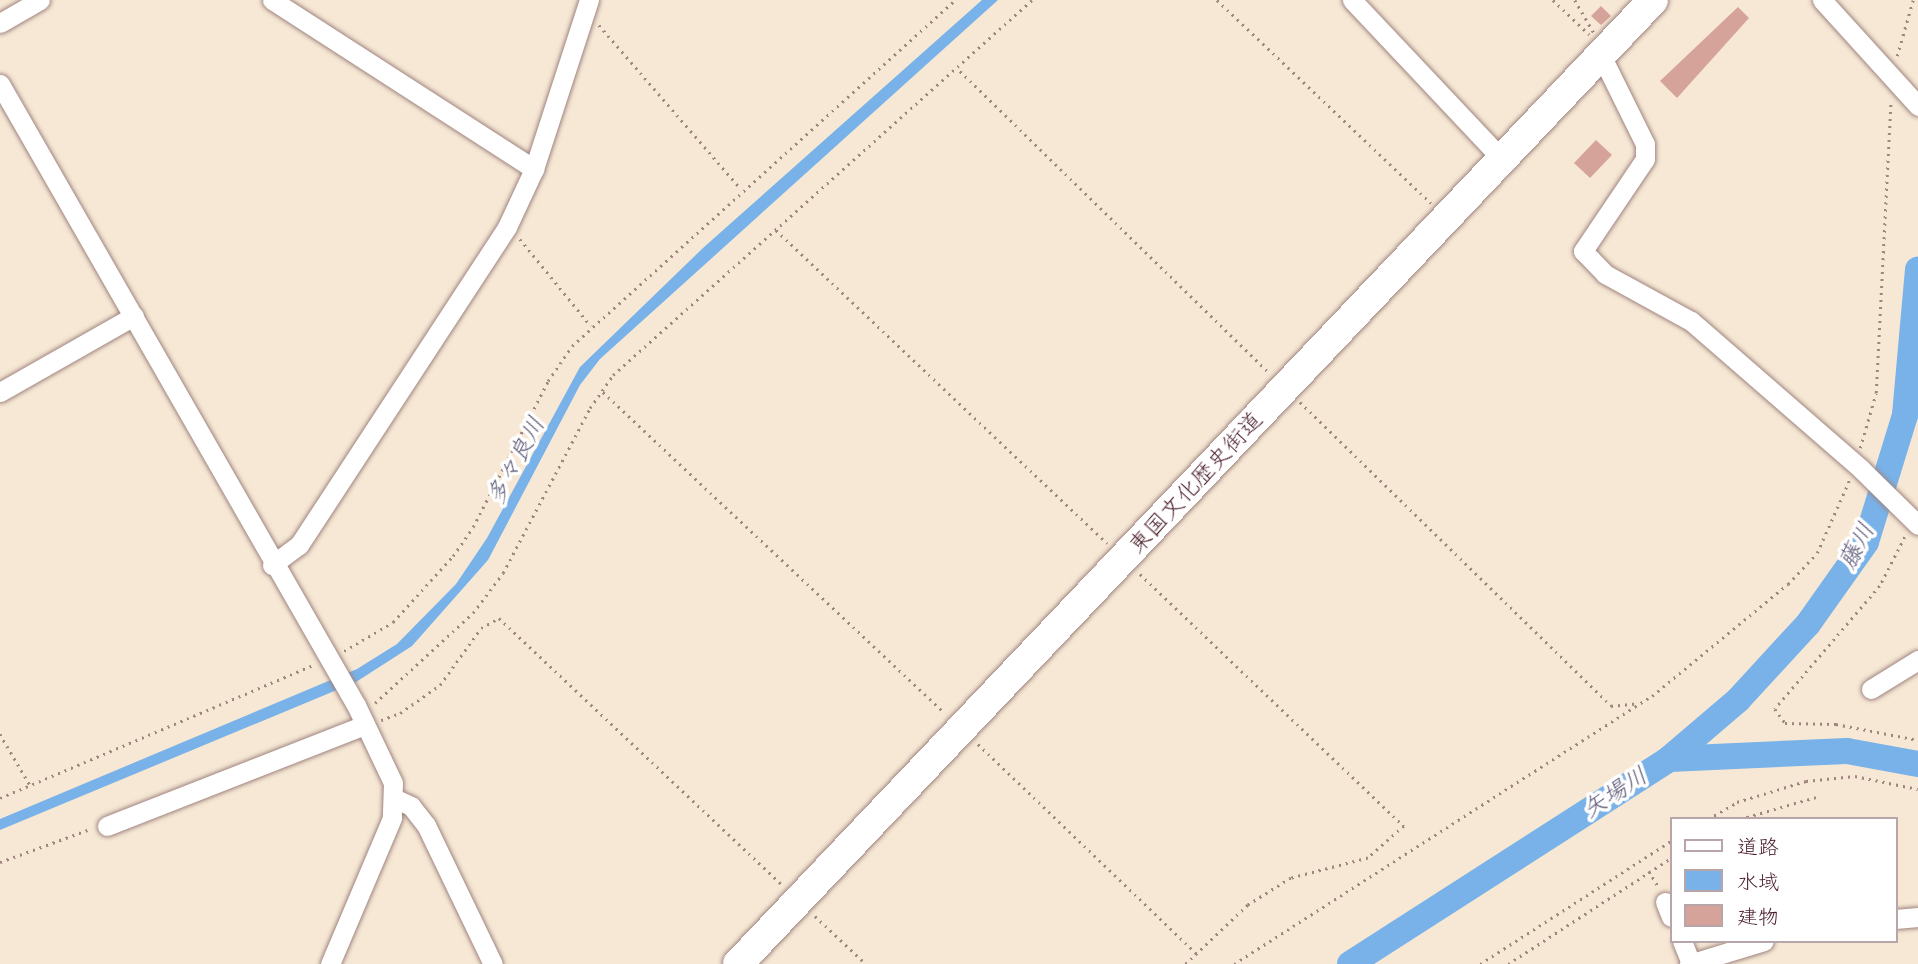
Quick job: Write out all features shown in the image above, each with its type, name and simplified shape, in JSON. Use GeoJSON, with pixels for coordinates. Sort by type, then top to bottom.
{"type":"FeatureCollection","features":[{"type":"Feature","properties":{"kind":"highway","name":"東国文化歴史街道"},"geometry":{"type":"LineString","coordinates":[[738,964],[1653,0]]}},
{"type":"Feature","properties":{"kind":"street"},"geometry":{"type":"LineString","coordinates":[[0,23],[40,0]]}},
{"type":"Feature","properties":{"kind":"street"},"geometry":{"type":"LineString","coordinates":[[272,0],[534,169]]}},
{"type":"Feature","properties":{"kind":"street"},"geometry":{"type":"LineString","coordinates":[[1352,0],[1502,159]]}},
{"type":"Feature","properties":{"kind":"street"},"geometry":{"type":"LineString","coordinates":[[1822,0],[1918,106]]}},
{"type":"Feature","properties":{"kind":"street"},"geometry":{"type":"LineString","coordinates":[[272,565],[299,545],[508,225],[534,169],[587,8]]}},
{"type":"Feature","properties":{"kind":"street"},"geometry":{"type":"LineString","coordinates":[[1604,51],[1645,144],[1645,159],[1583,251],[1605,274],[1691,321],[1858,467],[1913,519]]}},
{"type":"Feature","properties":{"kind":"street"},"geometry":{"type":"LineString","coordinates":[[0,85],[384,759],[396,799],[377,856],[330,964]]}},
{"type":"Feature","properties":{"kind":"street"},"geometry":{"type":"LineString","coordinates":[[0,392],[134,316]]}},
{"type":"Feature","properties":{"kind":"street"},"geometry":{"type":"LineString","coordinates":[[1871,689],[1918,660]]}},
{"type":"Feature","properties":{"kind":"street"},"geometry":{"type":"LineString","coordinates":[[107,826],[360,714]]}},
{"type":"Feature","properties":{"kind":"street"},"geometry":{"type":"LineString","coordinates":[[396,799],[411,806],[426,825],[493,964]]}},
{"type":"Feature","properties":{"kind":"street"},"geometry":{"type":"LineString","coordinates":[[1897,919],[1918,917]]}},
{"type":"Feature","properties":{"kind":"street"},"geometry":{"type":"LineString","coordinates":[[1683,943],[1693,963],[1758,943]]}},
{"type":"Feature","properties":{"kind":"path"},"geometry":{"type":"LineString","coordinates":[[0,798],[329,661],[393,622],[430,585],[473,527],[548,381],[591,326],[955,0]]}},
{"type":"Feature","properties":{"kind":"path"},"geometry":{"type":"LineString","coordinates":[[360,714],[380,700],[473,613],[534,522],[590,408],[613,375],[1032,0]]}},
{"type":"Feature","properties":{"kind":"path"},"geometry":{"type":"LineString","coordinates":[[1217,0],[1446,217]]}},
{"type":"Feature","properties":{"kind":"path"},"geometry":{"type":"LineString","coordinates":[[1553,0],[1604,51]]}},
{"type":"Feature","properties":{"kind":"path"},"geometry":{"type":"LineString","coordinates":[[1575,0],[1604,51]]}},
{"type":"Feature","properties":{"kind":"path"},"geometry":{"type":"LineString","coordinates":[[1234,964],[1641,702],[1725,638],[1817,553],[1858,467],[1876,393],[1894,81],[1913,0]]}},
{"type":"Feature","properties":{"kind":"path"},"geometry":{"type":"LineString","coordinates":[[587,8],[594,20],[742,190]]}},
{"type":"Feature","properties":{"kind":"path"},"geometry":{"type":"LineString","coordinates":[[960,71],[1611,706],[1641,702]]}},
{"type":"Feature","properties":{"kind":"path"},"geometry":{"type":"LineString","coordinates":[[508,225],[591,326]]}},
{"type":"Feature","properties":{"kind":"path"},"geometry":{"type":"LineString","coordinates":[[776,230],[1404,826],[1368,858],[1291,878],[1248,905],[1186,964]]}},
{"type":"Feature","properties":{"kind":"path"},"geometry":{"type":"LineString","coordinates":[[603,391],[1198,955]]}},
{"type":"Feature","properties":{"kind":"path"},"geometry":{"type":"LineString","coordinates":[[1913,519],[1880,586],[1774,709],[1785,723],[1836,724],[1918,740]]}},
{"type":"Feature","properties":{"kind":"path"},"geometry":{"type":"LineString","coordinates":[[360,714],[400,713],[440,685],[481,628],[499,618],[866,964]]}},
{"type":"Feature","properties":{"kind":"path"},"geometry":{"type":"LineString","coordinates":[[0,734],[30,785]]}},
{"type":"Feature","properties":{"kind":"path"},"geometry":{"type":"LineString","coordinates":[[1711,817],[1737,802],[1806,780],[1855,776],[1918,789]]}},
{"type":"Feature","properties":{"kind":"path"},"geometry":{"type":"LineString","coordinates":[[1747,817],[1816,797]]}},
{"type":"Feature","properties":{"kind":"path"},"geometry":{"type":"LineString","coordinates":[[0,862],[107,826]]}},
{"type":"Feature","properties":{"kind":"path"},"geometry":{"type":"LineString","coordinates":[[1480,964],[1670,842]]}},
{"type":"Feature","properties":{"kind":"path"},"geometry":{"type":"LineString","coordinates":[[1508,964],[1670,859]]}},
{"type":"Feature","properties":{"kind":"water"},"geometry":{"type":"Polygon","coordinates":[[[982,0],[998,0],[600,359],[580,385],[488,560],[412,646],[356,682],[0,830],[0,819],[357,669],[397,644],[456,584],[487,538],[580,367],[703,248],[982,0]]]}},
{"type":"Feature","properties":{"kind":"building"},"geometry":{"type":"Polygon","coordinates":[[[1601,6],[1611,16],[1601,25],[1591,16],[1601,6]]]}},
{"type":"Feature","properties":{"kind":"building"},"geometry":{"type":"Polygon","coordinates":[[[1738,7],[1749,18],[1677,98],[1660,81],[1738,7]]]}},
{"type":"Feature","properties":{"kind":"building"},"geometry":{"type":"Polygon","coordinates":[[[1596,140],[1612,155],[1590,178],[1574,163],[1596,140]]]}},
{"type":"Feature","properties":{"kind":"waterway","name":"藤川"},"geometry":{"type":"LineString","coordinates":[[1669,759],[1738,700],[1808,624],[1866,542],[1905,415],[1918,270]]}},
{"type":"Feature","properties":{"kind":"waterway","name":"矢場川"},"geometry":{"type":"LineString","coordinates":[[1350,964],[1669,759],[1847,751],[1918,764]]}},
{"type":"Feature","properties":{"kind":"water label","name":"多々良川"},"geometry":{"type":"Point","coordinates":[516,461]}}]}
